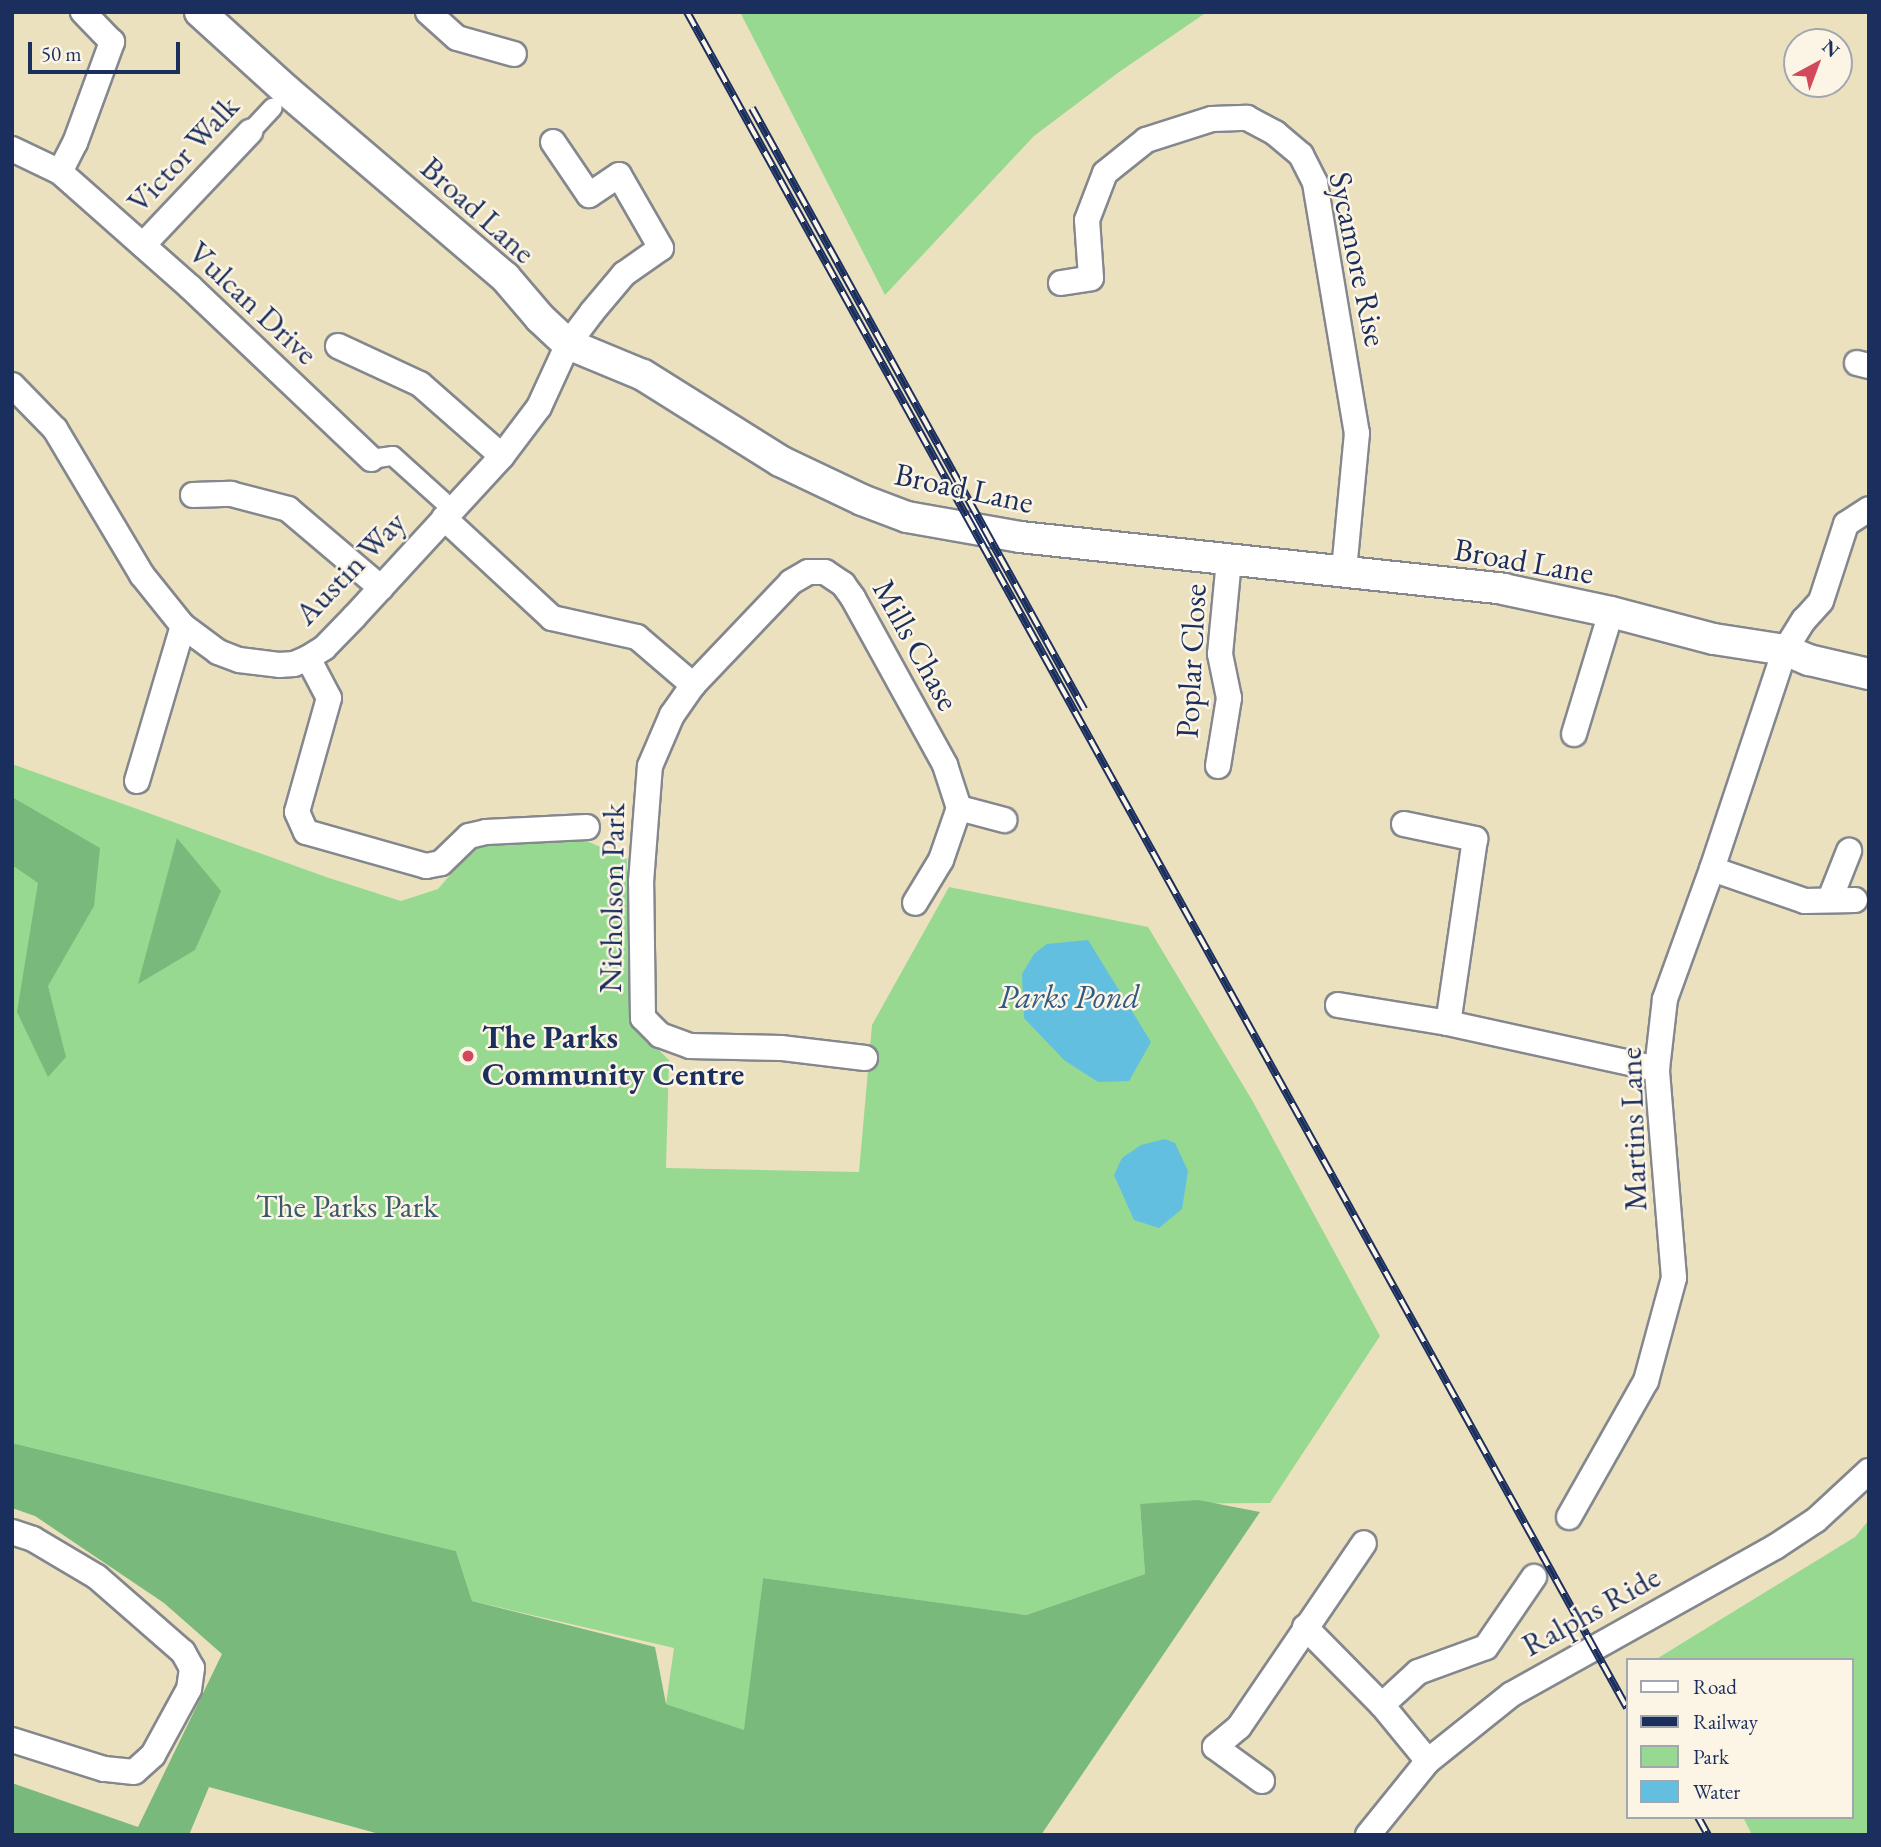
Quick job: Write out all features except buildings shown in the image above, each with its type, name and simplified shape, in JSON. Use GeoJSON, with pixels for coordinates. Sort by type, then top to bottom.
{"type":"FeatureCollection","features":[{"type":"Feature","properties":{"kind":"street"},"geometry":{"type":"LineString","coordinates":[[60,172],[75,143],[113,41],[83,12]]}},
{"type":"Feature","properties":{"kind":"street"},"geometry":{"type":"LineString","coordinates":[[428,12],[457,38],[514,54]]}},
{"type":"Feature","properties":{"kind":"street","name":"Broad Lane"},"geometry":{"type":"LineString","coordinates":[[213,16],[281,86],[505,277],[540,318],[568,344],[643,375],[780,461],[862,500],[907,517],[1020,537],[1503,589],[1611,612],[1714,639],[1785,650],[1809,660],[1869,674]]}},
{"type":"Feature","properties":{"kind":"street","name":"Victor Walk"},"geometry":{"type":"LineString","coordinates":[[143,246],[272,108]]}},
{"type":"Feature","properties":{"kind":"street","name":"Sycamore Rise"},"geometry":{"type":"LineString","coordinates":[[1061,283],[1091,278],[1087,220],[1091,208],[1105,173],[1146,140],[1212,119],[1247,118],[1275,133],[1301,155],[1315,183],[1357,433],[1344,570]]}},
{"type":"Feature","properties":{"kind":"street","name":"Austin Way"},"geometry":{"type":"LineString","coordinates":[[14,391],[55,429],[142,575],[183,625],[218,652],[239,660],[279,665],[308,659],[324,648],[381,588],[443,509],[502,456],[539,407],[568,344],[624,274],[661,248],[619,175],[589,195],[553,142]]}},
{"type":"Feature","properties":{"kind":"street","name":"Vulcan Drive"},"geometry":{"type":"LineString","coordinates":[[12,149],[60,172],[371,459],[393,456],[443,509]]}},
{"type":"Feature","properties":{"kind":"street"},"geometry":{"type":"LineString","coordinates":[[338,346],[420,384],[502,456]]}},
{"type":"Feature","properties":{"kind":"street"},"geometry":{"type":"LineString","coordinates":[[193,495],[231,494],[288,509],[381,588]]}},
{"type":"Feature","properties":{"kind":"street"},"geometry":{"type":"LineString","coordinates":[[443,509],[552,618],[637,637],[693,685]]}},
{"type":"Feature","properties":{"kind":"street","name":"Martins Lane"},"geometry":{"type":"LineString","coordinates":[[1569,1517],[1646,1381],[1674,1278],[1657,1069],[1665,999],[1712,869],[1785,650],[1804,620],[1821,601],[1846,524],[1869,509]]}},
{"type":"Feature","properties":{"kind":"street","name":"Poplar Close"},"geometry":{"type":"LineString","coordinates":[[1218,766],[1230,698],[1220,654],[1229,560]]}},
{"type":"Feature","properties":{"kind":"street","name":"Mills Chase"},"geometry":{"type":"LineString","coordinates":[[693,685],[791,582],[808,572],[825,572],[843,584],[853,598],[945,765],[959,808]]}},
{"type":"Feature","properties":{"kind":"street"},"geometry":{"type":"LineString","coordinates":[[1574,734],[1611,612]]}},
{"type":"Feature","properties":{"kind":"street"},"geometry":{"type":"LineString","coordinates":[[137,781],[183,625]]}},
{"type":"Feature","properties":{"kind":"street"},"geometry":{"type":"LineString","coordinates":[[308,659],[328,698],[297,812],[306,832],[426,866],[441,863],[469,836],[486,832],[587,827]]}},
{"type":"Feature","properties":{"kind":"street","name":"Nicholson Park"},"geometry":{"type":"LineString","coordinates":[[693,685],[672,715],[650,766],[641,882],[643,1018],[660,1035],[690,1046],[781,1048],[865,1058]]}},
{"type":"Feature","properties":{"kind":"street"},"geometry":{"type":"LineString","coordinates":[[915,903],[941,860],[959,808],[1004,820]]}},
{"type":"Feature","properties":{"kind":"street"},"geometry":{"type":"LineString","coordinates":[[1404,824],[1475,839],[1448,1023]]}},
{"type":"Feature","properties":{"kind":"street"},"geometry":{"type":"LineString","coordinates":[[1830,899],[1849,851]]}},
{"type":"Feature","properties":{"kind":"street"},"geometry":{"type":"LineString","coordinates":[[1712,869],[1805,901],[1856,900]]}},
{"type":"Feature","properties":{"kind":"street"},"geometry":{"type":"LineString","coordinates":[[1338,1005],[1448,1023],[1657,1069]]}},
{"type":"Feature","properties":{"kind":"street","name":"Ralphs Ride"},"geometry":{"type":"LineString","coordinates":[[1368,1835],[1428,1761],[1512,1694],[1775,1547],[1816,1520],[1869,1471]]}},
{"type":"Feature","properties":{"kind":"street"},"geometry":{"type":"LineString","coordinates":[[12,1532],[33,1539],[97,1577],[183,1652],[192,1668],[189,1689],[153,1755],[134,1772],[104,1769],[12,1740]]}},
{"type":"Feature","properties":{"kind":"street"},"geometry":{"type":"LineString","coordinates":[[1262,1781],[1215,1747],[1239,1727],[1364,1543]]}},
{"type":"Feature","properties":{"kind":"street"},"geometry":{"type":"LineString","coordinates":[[1382,1705],[1418,1672],[1486,1647],[1534,1577]]}},
{"type":"Feature","properties":{"kind":"street"},"geometry":{"type":"LineString","coordinates":[[1305,1627],[1382,1705],[1428,1761]]}},
{"type":"Feature","properties":{"kind":"green space"},"geometry":{"type":"Polygon","coordinates":[[[740,12],[1207,12],[1119,72],[1034,136],[885,295],[740,12]]]}},
{"type":"Feature","properties":{"kind":"green space","name":"The Parks Park"},"geometry":{"type":"Polygon","coordinates":[[[12,764],[326,877],[401,901],[438,889],[477,844],[587,841],[627,859],[631,1023],[669,1060],[666,1168],[859,1172],[872,1025],[949,887],[1148,927],[1252,1100],[1380,1336],[1270,1503],[1140,1504],[1145,1574],[1026,1615],[763,1578],[745,1731],[666,1704],[674,1648],[472,1601],[456,1551],[12,1443],[12,764]]]}},
{"type":"Feature","properties":{"kind":"green space"},"geometry":{"type":"Polygon","coordinates":[[[12,797],[100,848],[94,906],[48,986],[66,1057],[48,1077],[17,1012],[38,883],[12,865],[12,797]]]}},
{"type":"Feature","properties":{"kind":"green space"},"geometry":{"type":"Polygon","coordinates":[[[177,838],[221,891],[195,950],[138,984],[177,838]]]}},
{"type":"Feature","properties":{"kind":"green space"},"geometry":{"type":"Polygon","coordinates":[[[12,1443],[456,1551],[472,1601],[655,1647],[666,1704],[744,1730],[763,1578],[1026,1615],[1145,1574],[1140,1504],[1198,1500],[1260,1512],[1041,1835],[383,1835],[209,1787],[189,1835],[12,1835],[12,1783],[138,1827],[222,1654],[164,1603],[35,1516],[12,1508],[12,1443]]]}},
{"type":"Feature","properties":{"kind":"green space"},"geometry":{"type":"Polygon","coordinates":[[[1869,1520],[1869,1835],[1752,1835],[1744,1819],[1853,1819],[1853,1658],[1658,1658],[1855,1537],[1869,1520]]]}},
{"type":"Feature","properties":{"kind":"water","name":"Parks Pond"},"geometry":{"type":"Polygon","coordinates":[[[1088,940],[1151,1042],[1129,1081],[1098,1082],[1064,1060],[1024,1018],[1022,974],[1034,954],[1047,944],[1088,940]]]}},
{"type":"Feature","properties":{"kind":"water"},"geometry":{"type":"Polygon","coordinates":[[[1165,1139],[1175,1143],[1188,1171],[1182,1209],[1159,1228],[1134,1220],[1114,1175],[1122,1158],[1141,1145],[1165,1139]]]}},
{"type":"Feature","properties":{"kind":"railway"},"geometry":{"type":"LineString","coordinates":[[687,12],[1626,1706]]}},
{"type":"Feature","properties":{"kind":"railway"},"geometry":{"type":"LineString","coordinates":[[752,108],[1084,709]]}},
{"type":"Feature","properties":{"kind":"railway"},"geometry":{"type":"LineString","coordinates":[[1699,1819],[1708,1835]]}},
{"type":"Feature","properties":{"kind":"place","name":"The Parks Community Centre"},"geometry":{"type":"Point","coordinates":[468,1056]}}]}
